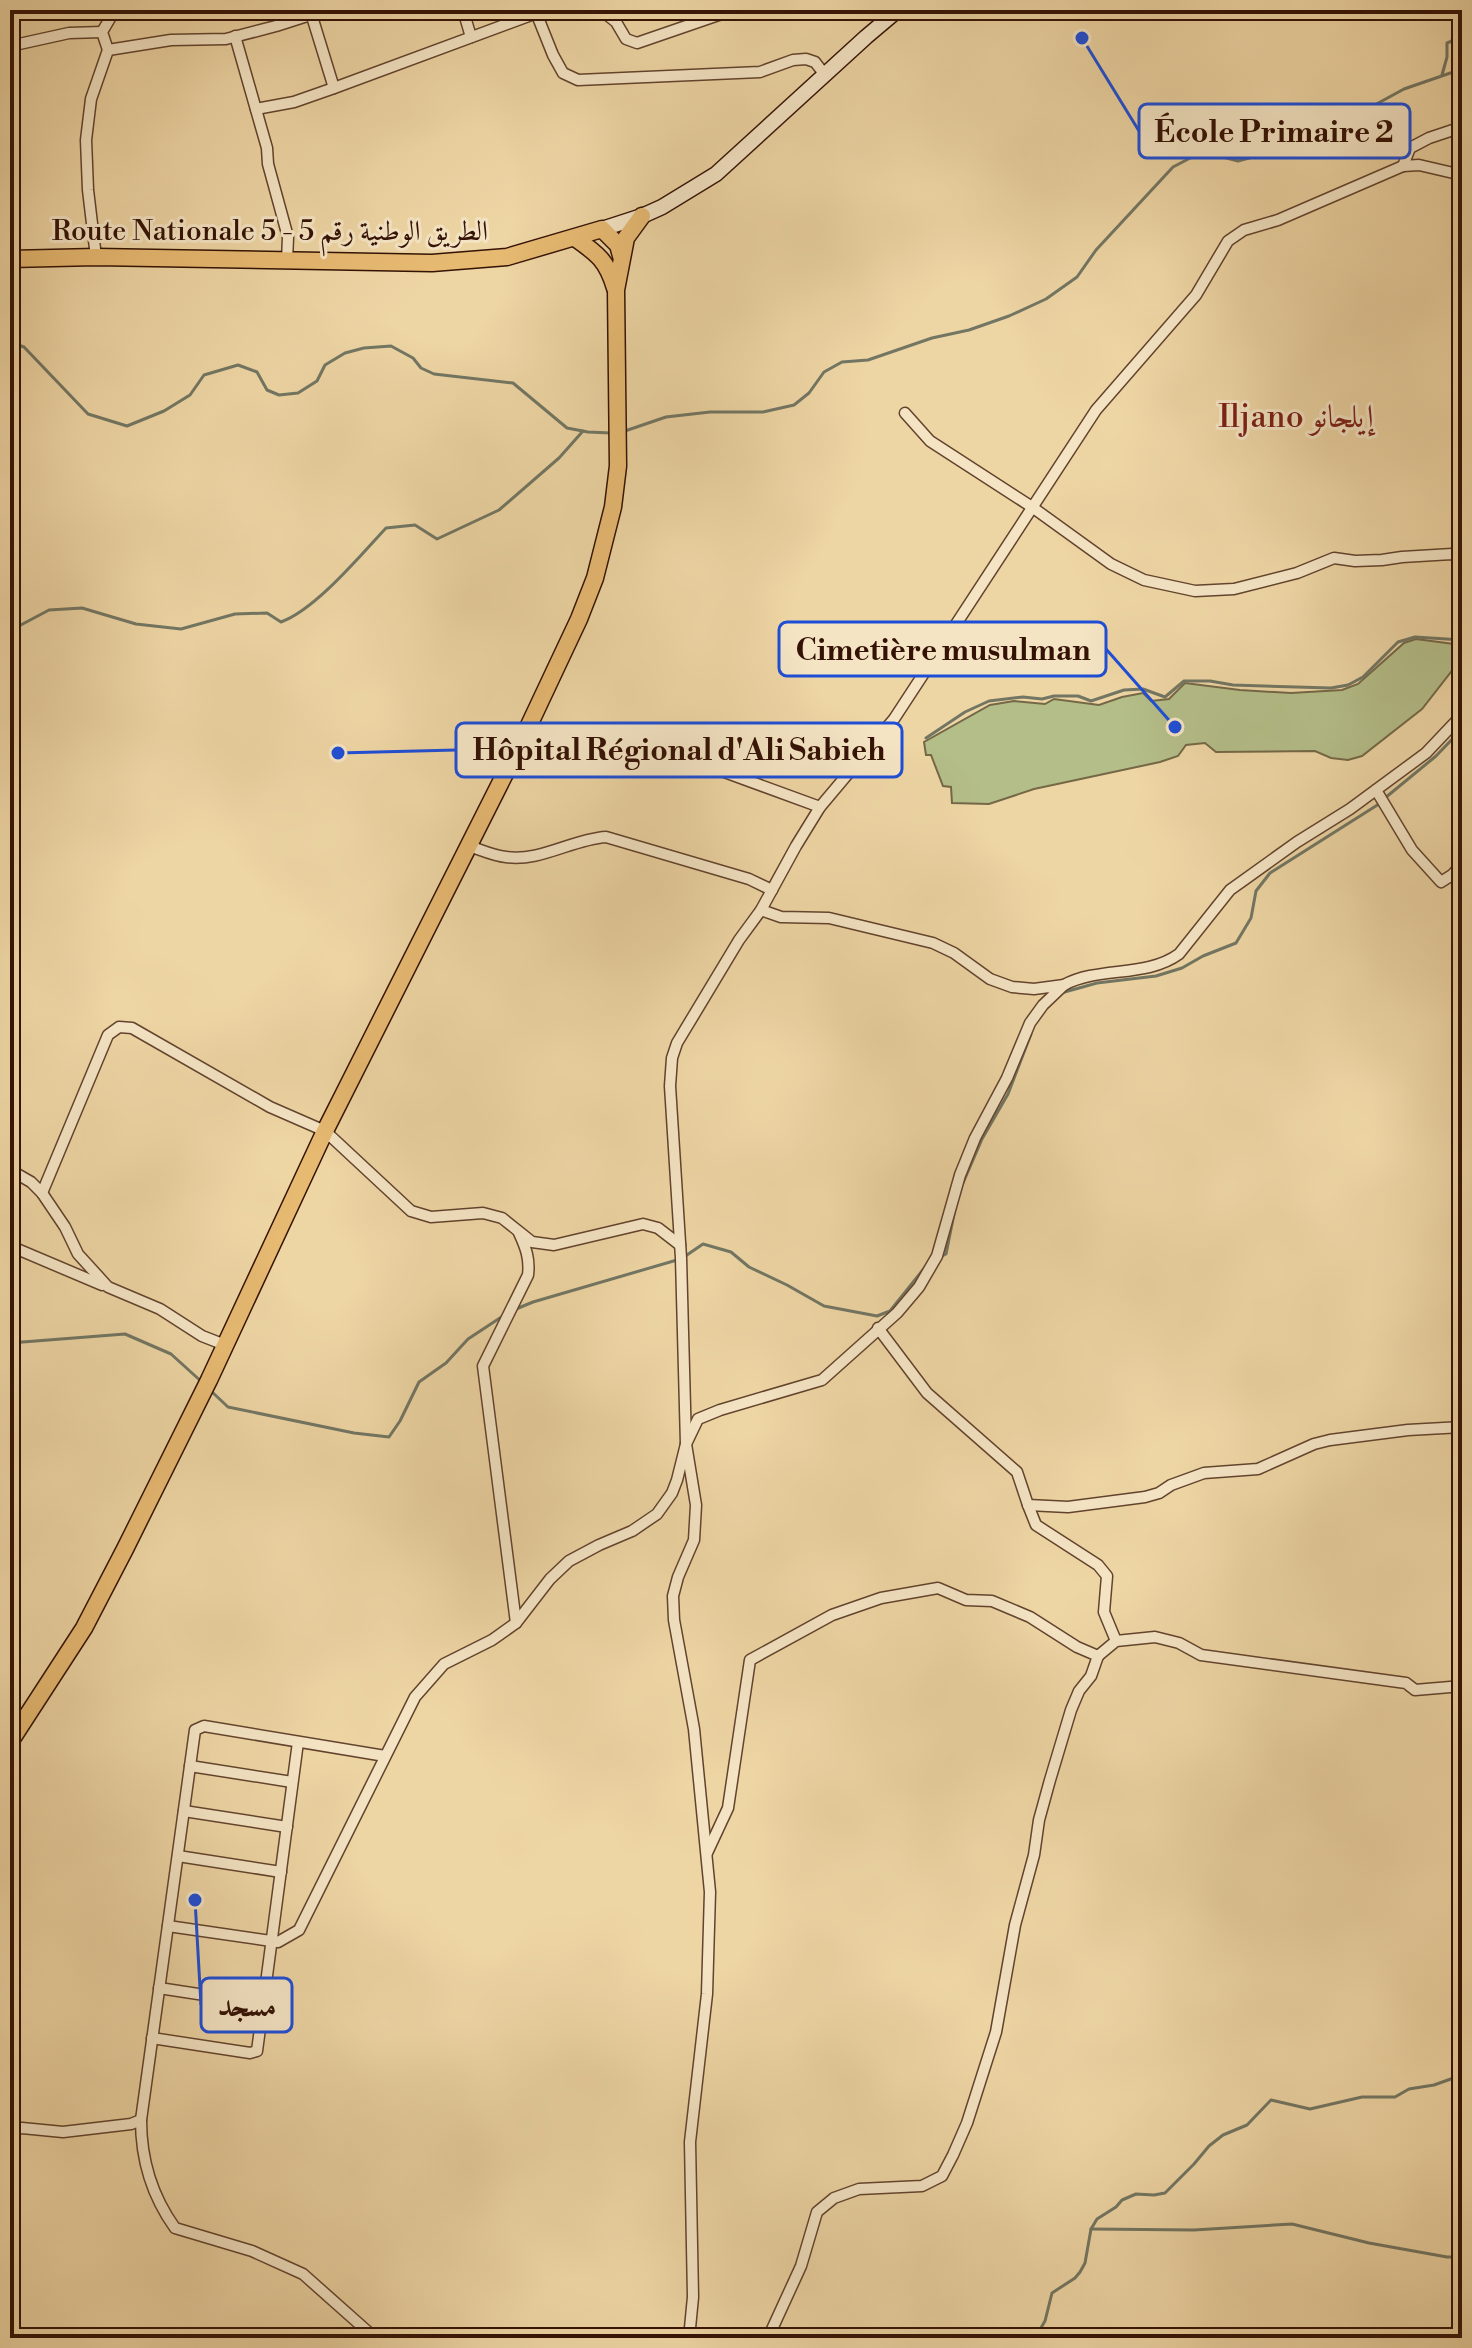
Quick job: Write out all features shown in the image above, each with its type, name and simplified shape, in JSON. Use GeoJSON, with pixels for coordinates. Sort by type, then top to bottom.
{"type":"FeatureCollection","features":[{"type":"Feature","properties":{"kind":"main road"},"geometry":{"type":"LineString","coordinates":[[621,256],[618,245],[602,229],[642,216],[681,198],[716,174],[825,75],[878,17],[898,10]]}},
{"type":"Feature","properties":{"kind":"main road"},"geometry":{"type":"LineString","coordinates":[[10,1742],[84,1628],[225,1345],[325,1131],[524,736],[579,619],[595,578],[613,507],[618,466],[619,411],[616,290],[626,238],[642,216]]}},
{"type":"Feature","properties":{"kind":"main road","name":"Route Nationale 5 - الطريق الوطنية رقم 5"},"geometry":{"type":"LineString","coordinates":[[10,259],[475,261],[507,257],[602,229]]}},
{"type":"Feature","properties":{"kind":"main road"},"geometry":{"type":"LineString","coordinates":[[575,238],[600,255],[611,273],[616,290]]}},
{"type":"Feature","properties":{"kind":"street"},"geometry":{"type":"LineString","coordinates":[[96,257],[86,140],[91,99],[108,50],[102,32],[112,15],[120,10]]}},
{"type":"Feature","properties":{"kind":"street"},"geometry":{"type":"LineString","coordinates":[[108,50],[171,40],[235,36],[326,10]]}},
{"type":"Feature","properties":{"kind":"street"},"geometry":{"type":"LineString","coordinates":[[463,10],[471,37]]}},
{"type":"Feature","properties":{"kind":"street"},"geometry":{"type":"LineString","coordinates":[[601,10],[616,22],[626,39],[637,43],[733,10]]}},
{"type":"Feature","properties":{"kind":"street"},"geometry":{"type":"LineString","coordinates":[[256,109],[294,102],[539,11],[563,73],[578,80],[760,72],[793,60],[806,59],[815,62],[825,75]]}},
{"type":"Feature","properties":{"kind":"street"},"geometry":{"type":"LineString","coordinates":[[311,12],[334,88]]}},
{"type":"Feature","properties":{"kind":"street"},"geometry":{"type":"LineString","coordinates":[[10,46],[69,33],[102,32]]}},
{"type":"Feature","properties":{"kind":"street"},"geometry":{"type":"LineString","coordinates":[[235,36],[288,237],[287,261]]}},
{"type":"Feature","properties":{"kind":"street"},"geometry":{"type":"LineString","coordinates":[[1403,166],[1410,148],[1462,127]]}},
{"type":"Feature","properties":{"kind":"street"},"geometry":{"type":"LineString","coordinates":[[685,2338],[690,2328],[693,2297],[690,2142],[707,1994],[710,1892],[693,1719],[674,1620],[673,1596],[694,1540],[696,1505],[686,1444],[684,1330],[670,1086],[672,1058],[677,1043],[739,940],[761,910],[820,807],[894,719],[1096,410],[1196,295],[1228,241],[1244,230],[1278,220],[1403,166],[1419,165],[1462,175]]}},
{"type":"Feature","properties":{"kind":"street"},"geometry":{"type":"LineString","coordinates":[[905,413],[930,441],[1032,507],[1111,564],[1144,580],[1195,591],[1234,589],[1297,573],[1334,558],[1355,561],[1452,554],[1459,558],[1462,565]]}},
{"type":"Feature","properties":{"kind":"street"},"geometry":{"type":"LineString","coordinates":[[761,910],[781,917],[829,918],[933,943],[954,953],[990,979],[1012,987],[1034,989],[1064,985],[1088,976],[1171,960],[1230,890],[1426,753],[1462,715]]}},
{"type":"Feature","properties":{"kind":"street"},"geometry":{"type":"LineString","coordinates":[[616,735],[820,807]]}},
{"type":"Feature","properties":{"kind":"street"},"geometry":{"type":"LineString","coordinates":[[1376,790],[1412,850],[1441,882],[1462,864]]}},
{"type":"Feature","properties":{"kind":"street"},"geometry":{"type":"LineString","coordinates":[[469,846],[506,857],[530,856],[592,837],[606,837],[749,879],[772,890]]}},
{"type":"Feature","properties":{"kind":"street"},"geometry":{"type":"LineString","coordinates":[[168,1926],[278,1942],[299,1930],[415,1697],[444,1664],[492,1640],[516,1623],[550,1579],[569,1561],[632,1531],[657,1514],[672,1493],[686,1444],[698,1419],[822,1380],[897,1313],[919,1287],[937,1256],[952,1198],[975,1138],[1007,1078],[1030,1023],[1064,985]]}},
{"type":"Feature","properties":{"kind":"street"},"geometry":{"type":"LineString","coordinates":[[42,1193],[108,1035],[119,1027],[132,1028],[270,1107],[325,1131],[411,1211],[431,1217],[483,1213],[502,1218],[532,1242],[554,1245],[643,1224],[658,1228],[680,1245]]}},
{"type":"Feature","properties":{"kind":"street"},"geometry":{"type":"LineString","coordinates":[[10,1170],[31,1182],[42,1193],[65,1227],[78,1254],[108,1287]]}},
{"type":"Feature","properties":{"kind":"street"},"geometry":{"type":"LineString","coordinates":[[516,1623],[483,1366],[528,1275],[527,1249],[518,1231]]}},
{"type":"Feature","properties":{"kind":"street"},"geometry":{"type":"LineString","coordinates":[[10,1246],[160,1309],[202,1336],[225,1345]]}},
{"type":"Feature","properties":{"kind":"street"},"geometry":{"type":"LineString","coordinates":[[878,1328],[927,1393],[1017,1472],[1036,1525],[1098,1565],[1107,1576],[1104,1612],[1116,1641]]}},
{"type":"Feature","properties":{"kind":"street"},"geometry":{"type":"LineString","coordinates":[[1028,1505],[1068,1507],[1145,1497],[1204,1473],[1258,1469],[1330,1440],[1462,1427]]}},
{"type":"Feature","properties":{"kind":"street"},"geometry":{"type":"LineString","coordinates":[[706,1855],[728,1808],[750,1660],[832,1615],[881,1598],[938,1588],[966,1600],[992,1601],[1030,1617],[1077,1647],[1098,1656]]}},
{"type":"Feature","properties":{"kind":"street"},"geometry":{"type":"LineString","coordinates":[[768,2338],[801,2266],[817,2212],[834,2198],[859,2189],[922,2186],[942,2176],[953,2155],[967,2123],[996,2032],[1015,1925],[1050,1780],[1071,1710],[1079,1691],[1091,1676],[1098,1656],[1116,1641],[1155,1637],[1179,1643],[1201,1655],[1406,1683],[1417,1690],[1462,1686]]}},
{"type":"Feature","properties":{"kind":"street"},"geometry":{"type":"LineString","coordinates":[[375,2338],[303,2274],[252,2251],[175,2228],[155,2195],[144,2163],[141,2120],[195,1730],[204,1726],[385,1756]]}},
{"type":"Feature","properties":{"kind":"street"},"geometry":{"type":"LineString","coordinates":[[152,2038],[250,2053],[257,2051],[298,1742]]}},
{"type":"Feature","properties":{"kind":"street"},"geometry":{"type":"LineString","coordinates":[[190,1766],[292,1782]]}},
{"type":"Feature","properties":{"kind":"street"},"geometry":{"type":"LineString","coordinates":[[184,1811],[287,1827]]}},
{"type":"Feature","properties":{"kind":"street"},"geometry":{"type":"LineString","coordinates":[[178,1856],[281,1872]]}},
{"type":"Feature","properties":{"kind":"street"},"geometry":{"type":"LineString","coordinates":[[159,1988],[263,2004]]}},
{"type":"Feature","properties":{"kind":"street"},"geometry":{"type":"LineString","coordinates":[[10,2129],[63,2132],[131,2124],[141,2120]]}},
{"type":"Feature","properties":{"kind":"green space"},"geometry":{"type":"Polygon","coordinates":[[[1416,639],[1454,644],[1462,651],[1461,659],[1422,709],[1362,756],[1348,760],[1331,758],[1315,751],[1216,752],[1205,743],[1186,745],[1178,756],[1160,762],[1034,789],[989,804],[952,803],[951,787],[943,786],[931,755],[926,755],[924,742],[990,705],[1014,701],[1045,704],[1054,699],[1099,705],[1143,693],[1151,701],[1169,699],[1185,683],[1291,693],[1342,690],[1358,684],[1404,643],[1416,639]]]}},
{"type":"Feature","properties":{"kind":"waterway"},"geometry":{"type":"LineString","coordinates":[[1455,21],[1458,10]]}},
{"type":"Feature","properties":{"kind":"waterway"},"geometry":{"type":"LineString","coordinates":[[1442,75],[1447,43],[1452,41],[1455,23]]}},
{"type":"Feature","properties":{"kind":"waterway"},"geometry":{"type":"LineString","coordinates":[[622,432],[666,417],[710,412],[763,412],[794,405],[809,393],[824,372],[842,362],[868,360],[1009,316],[1046,299],[1077,277],[1096,250],[1173,167],[1196,155],[1215,155],[1238,161],[1305,143],[1404,89],[1462,69]]}},
{"type":"Feature","properties":{"kind":"waterway"},"geometry":{"type":"LineString","coordinates":[[10,342],[24,347],[88,414],[127,426],[164,411],[190,395],[204,375],[238,365],[257,372],[267,390],[279,395],[298,393],[317,381],[325,365],[345,353],[391,346],[434,374],[513,383],[567,428],[611,433]]}},
{"type":"Feature","properties":{"kind":"waterway"},"geometry":{"type":"LineString","coordinates":[[10,626],[17,627],[49,610],[82,608],[136,624],[181,629],[235,614],[267,613],[281,622],[323,594],[386,528],[415,525],[437,539],[499,510],[559,458],[583,431]]}},
{"type":"Feature","properties":{"kind":"waterway"},"geometry":{"type":"LineString","coordinates":[[926,738],[965,712],[989,701],[1054,696],[1078,696],[1091,701],[1124,690],[1143,689],[1165,697],[1184,681],[1331,688],[1348,685],[1363,677],[1398,642],[1415,637],[1462,640]]}},
{"type":"Feature","properties":{"kind":"waterway"},"geometry":{"type":"LineString","coordinates":[[1385,798],[1436,756],[1462,729]]}},
{"type":"Feature","properties":{"kind":"waterway"},"geometry":{"type":"LineString","coordinates":[[1061,993],[1097,983],[1156,976],[1182,968],[1236,943],[1251,918],[1256,891],[1270,873],[1379,804]]}},
{"type":"Feature","properties":{"kind":"waterway"},"geometry":{"type":"LineString","coordinates":[[963,1183],[982,1139],[1008,1094],[1031,1034]]}},
{"type":"Feature","properties":{"kind":"waterway"},"geometry":{"type":"LineString","coordinates":[[940,1257],[946,1254],[955,1209]]}},
{"type":"Feature","properties":{"kind":"waterway"},"geometry":{"type":"LineString","coordinates":[[684,1257],[703,1244],[731,1252],[749,1267],[824,1306],[877,1316],[890,1311],[930,1261]]}},
{"type":"Feature","properties":{"kind":"waterway"},"geometry":{"type":"LineString","coordinates":[[516,1309],[677,1260]]}},
{"type":"Feature","properties":{"kind":"waterway"},"geometry":{"type":"LineString","coordinates":[[211,1391],[228,1407],[354,1433],[389,1437],[419,1382],[446,1363],[468,1339],[506,1314]]}},
{"type":"Feature","properties":{"kind":"waterway"},"geometry":{"type":"LineString","coordinates":[[10,1343],[125,1334],[171,1354],[203,1383]]}},
{"type":"Feature","properties":{"kind":"waterway"},"geometry":{"type":"LineString","coordinates":[[1035,2338],[1045,2321],[1052,2293],[1075,2278],[1085,2263],[1091,2229],[1097,2219],[1122,2200],[1136,2194],[1165,2193],[1209,2146],[1223,2135],[1247,2125],[1271,2100],[1310,2109],[1362,2097],[1395,2097],[1409,2089],[1434,2085],[1462,2075]]}},
{"type":"Feature","properties":{"kind":"waterway"},"geometry":{"type":"LineString","coordinates":[[1091,2229],[1194,2230],[1292,2224],[1369,2243],[1462,2257]]}},
{"type":"Feature","properties":{"kind":"place","name":"École Primaire 2"},"geometry":{"type":"Point","coordinates":[1082,38]}},
{"type":"Feature","properties":{"kind":"place","name":"Cimetière musulman"},"geometry":{"type":"Point","coordinates":[1175,727]}},
{"type":"Feature","properties":{"kind":"place","name":"Hôpital Régional d'Ali Sabieh"},"geometry":{"type":"Point","coordinates":[338,753]}},
{"type":"Feature","properties":{"kind":"place","name":"مسجد"},"geometry":{"type":"Point","coordinates":[195,1900]}},
{"type":"Feature","properties":{"kind":"district","name":"Iljano إيلجانو"},"geometry":{"type":"Point","coordinates":[1296,417]}}]}
